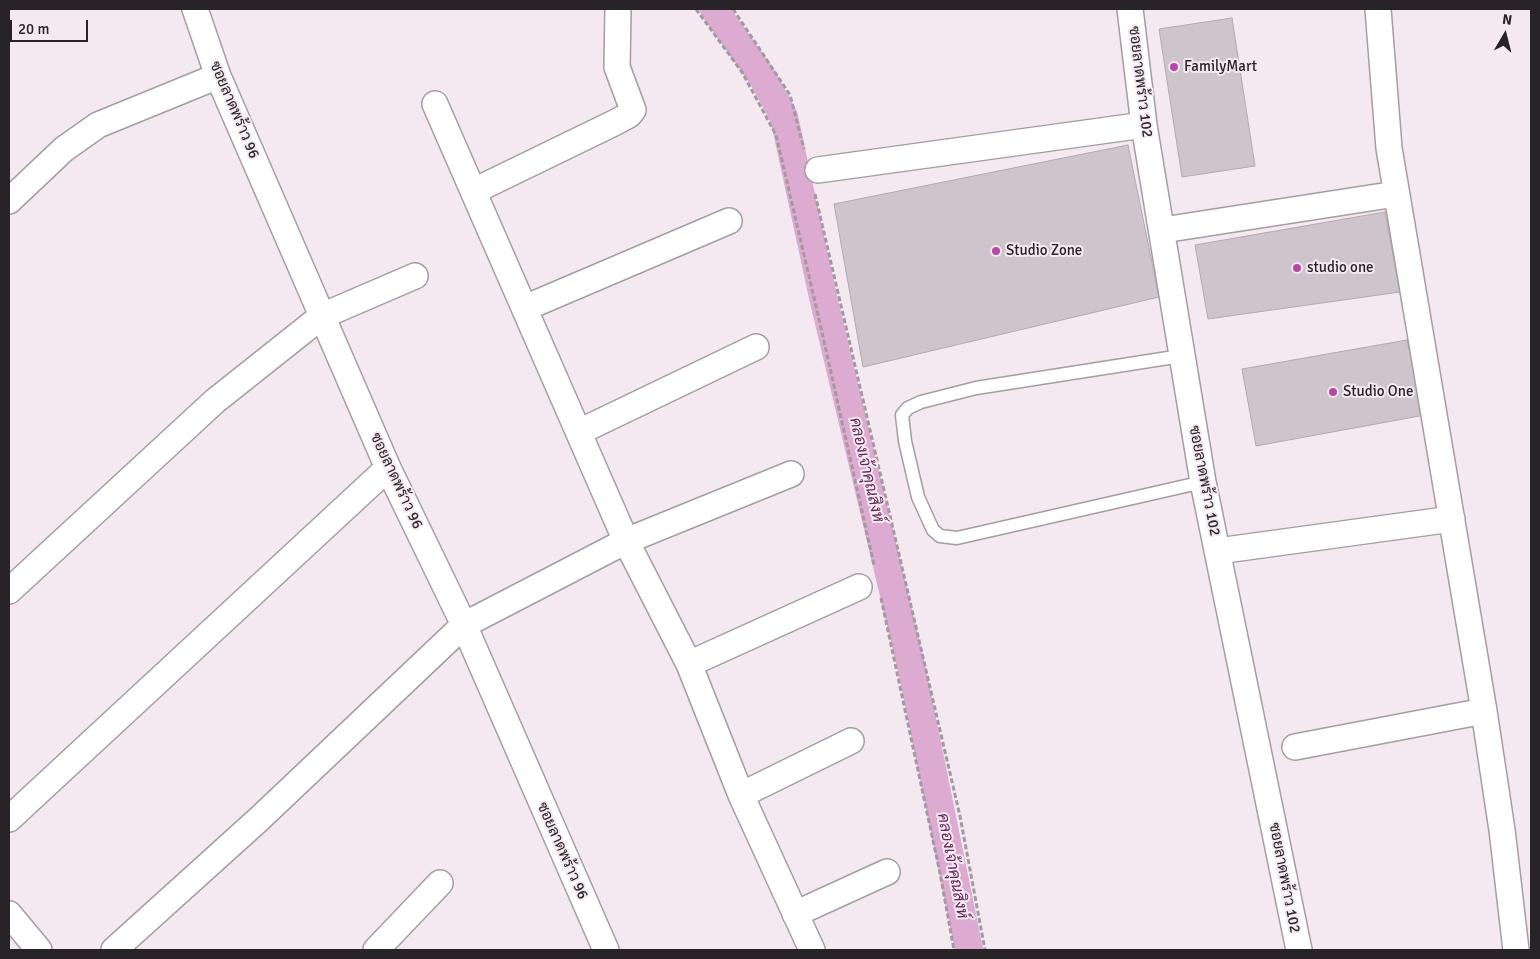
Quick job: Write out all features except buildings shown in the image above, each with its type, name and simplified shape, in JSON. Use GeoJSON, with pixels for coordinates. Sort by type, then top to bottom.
{"type":"FeatureCollection","features":[{"type":"Feature","properties":{"kind":"street","name":"ซอยลาดพร้าว 96"},"geometry":{"type":"LineString","coordinates":[[195,9],[218,76],[388,468],[464,625],[606,950]]}},
{"type":"Feature","properties":{"kind":"street"},"geometry":{"type":"LineString","coordinates":[[474,190],[614,123],[629,115],[633,110],[617,67],[618,9]]}},
{"type":"Feature","properties":{"kind":"street","name":"ซอยลาดพร้าว 102"},"geometry":{"type":"LineString","coordinates":[[1130,9],[1144,125],[1163,230],[1181,356],[1203,482],[1299,950]]}},
{"type":"Feature","properties":{"kind":"street"},"geometry":{"type":"LineString","coordinates":[[1378,9],[1389,148],[1484,711],[1502,830],[1516,950]]}},
{"type":"Feature","properties":{"kind":"street"},"geometry":{"type":"LineString","coordinates":[[9,201],[64,149],[98,125],[218,76]]}},
{"type":"Feature","properties":{"kind":"street"},"geometry":{"type":"LineString","coordinates":[[435,104],[626,541],[689,664],[741,795],[812,950]]}},
{"type":"Feature","properties":{"kind":"street"},"geometry":{"type":"LineString","coordinates":[[816,178],[1144,125]]}},
{"type":"Feature","properties":{"kind":"street"},"geometry":{"type":"LineString","coordinates":[[1163,230],[1396,194]]}},
{"type":"Feature","properties":{"kind":"street"},"geometry":{"type":"LineString","coordinates":[[525,308],[729,221]]}},
{"type":"Feature","properties":{"kind":"street"},"geometry":{"type":"LineString","coordinates":[[9,590],[215,401],[322,316],[415,276]]}},
{"type":"Feature","properties":{"kind":"street"},"geometry":{"type":"LineString","coordinates":[[579,432],[756,347]]}},
{"type":"Feature","properties":{"kind":"street"},"geometry":{"type":"LineString","coordinates":[[9,819],[388,468]]}},
{"type":"Feature","properties":{"kind":"street"},"geometry":{"type":"LineString","coordinates":[[114,950],[258,820],[464,625],[626,541],[790,474]]}},
{"type":"Feature","properties":{"kind":"street"},"geometry":{"type":"LineString","coordinates":[[1218,551],[1452,519]]}},
{"type":"Feature","properties":{"kind":"street"},"geometry":{"type":"LineString","coordinates":[[689,664],[871,584]]}},
{"type":"Feature","properties":{"kind":"street"},"geometry":{"type":"LineString","coordinates":[[1295,747],[1484,711]]}},
{"type":"Feature","properties":{"kind":"street"},"geometry":{"type":"LineString","coordinates":[[741,795],[851,741]]}},
{"type":"Feature","properties":{"kind":"street"},"geometry":{"type":"LineString","coordinates":[[795,914],[886,872]]}},
{"type":"Feature","properties":{"kind":"street"},"geometry":{"type":"LineString","coordinates":[[376,950],[440,883]]}},
{"type":"Feature","properties":{"kind":"street"},"geometry":{"type":"LineString","coordinates":[[9,914],[39,950]]}},
{"type":"Feature","properties":{"kind":"lane"},"geometry":{"type":"LineString","coordinates":[[1181,356],[976,388],[921,402],[908,408],[902,414],[906,441],[918,497],[933,530],[940,536],[957,538],[1203,482]]}},
{"type":"Feature","properties":{"kind":"path"},"geometry":{"type":"LineString","coordinates":[[696,9],[742,72],[776,135],[819,320],[871,584],[940,873],[954,950]]}},
{"type":"Feature","properties":{"kind":"path"},"geometry":{"type":"LineString","coordinates":[[733,9],[790,95],[804,149]]}},
{"type":"Feature","properties":{"kind":"path"},"geometry":{"type":"LineString","coordinates":[[816,178],[960,816],[985,950]]}},
{"type":"Feature","properties":{"kind":"waterway","name":"คลองเจ้าคุณสิงห์"},"geometry":{"type":"LineString","coordinates":[[714,9],[763,78],[784,117],[823,297],[912,670],[969,950]]}},
{"type":"Feature","properties":{"kind":"place","name":"FamilyMart"},"geometry":{"type":"Point","coordinates":[1174,67]}},
{"type":"Feature","properties":{"kind":"place","name":"Studio Zone"},"geometry":{"type":"Point","coordinates":[996,251]}},
{"type":"Feature","properties":{"kind":"place","name":"studio one"},"geometry":{"type":"Point","coordinates":[1297,268]}},
{"type":"Feature","properties":{"kind":"place","name":"Studio One"},"geometry":{"type":"Point","coordinates":[1333,392]}}]}
